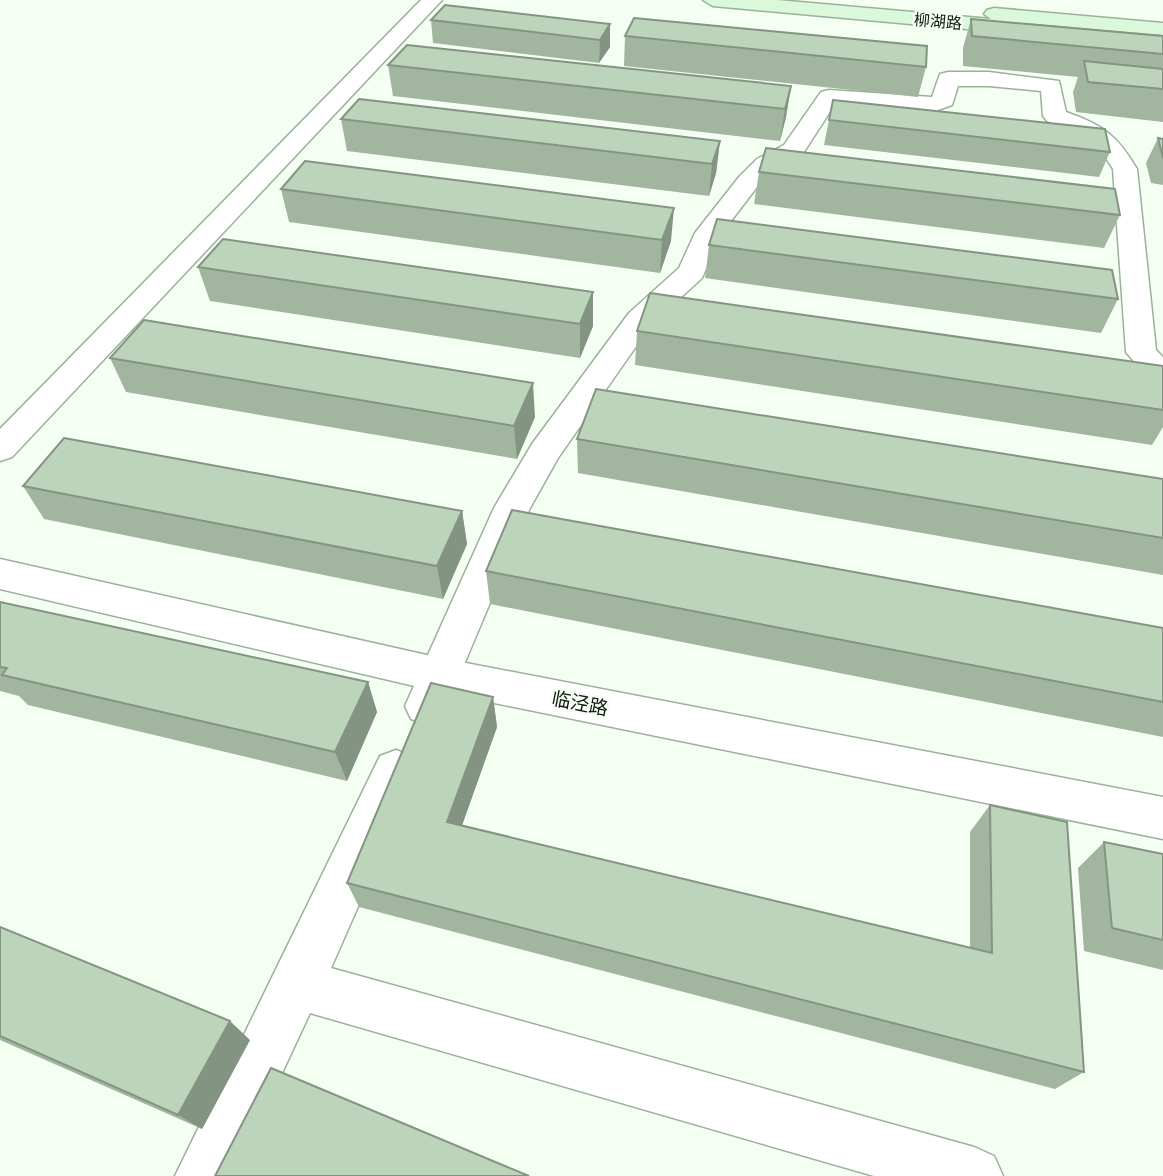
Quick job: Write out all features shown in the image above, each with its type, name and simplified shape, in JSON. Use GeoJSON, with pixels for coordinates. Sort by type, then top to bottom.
{"type":"FeatureCollection","features":[{"type":"Feature","properties":{"kind":"main road","name":"柳湖路"},"geometry":{"type":"LineString","coordinates":[[713,0],[1163,41]]}},
{"type":"Feature","properties":{"kind":"main road","name":"柳湖路"},"geometry":{"type":"LineString","coordinates":[[838,0],[1163,29]]}},
{"type":"Feature","properties":{"kind":"street"},"geometry":{"type":"LineString","coordinates":[[0,449],[432,0]]}},
{"type":"Feature","properties":{"kind":"street"},"geometry":{"type":"LineString","coordinates":[[204,1176],[298,984],[440,675],[512,508],[544,452],[640,319],[692,272],[708,233],[748,182],[766,164],[793,150],[829,97],[935,104],[944,100],[948,79],[989,79],[1051,86],[1055,116],[1090,128],[1112,145],[1125,169],[1141,352],[1163,376]]}},
{"type":"Feature","properties":{"kind":"street","name":"临泾路"},"geometry":{"type":"LineString","coordinates":[[0,573],[440,675],[1163,818]]}},
{"type":"Feature","properties":{"kind":"street"},"geometry":{"type":"LineString","coordinates":[[298,984],[974,1176]]}},
{"type":"Feature","properties":{"kind":"building"},"geometry":{"type":"Polygon","coordinates":[[[445,5],[610,24],[600,40],[431,20],[445,5]]]}},
{"type":"Feature","properties":{"kind":"building"},"geometry":{"type":"Polygon","coordinates":[[[634,18],[927,46],[926,67],[625,36],[634,18]]]}},
{"type":"Feature","properties":{"kind":"building"},"geometry":{"type":"Polygon","coordinates":[[[971,19],[1163,36],[1163,54],[972,36],[971,19]]]}},
{"type":"Feature","properties":{"kind":"building"},"geometry":{"type":"Polygon","coordinates":[[[407,45],[791,86],[785,109],[388,65],[407,45]]]}},
{"type":"Feature","properties":{"kind":"building"},"geometry":{"type":"Polygon","coordinates":[[[1084,61],[1163,69],[1163,89],[1088,82],[1084,61]]]}},
{"type":"Feature","properties":{"kind":"building"},"geometry":{"type":"Polygon","coordinates":[[[359,99],[720,141],[712,164],[341,119],[359,99]]]}},
{"type":"Feature","properties":{"kind":"building"},"geometry":{"type":"Polygon","coordinates":[[[833,100],[1105,129],[1110,152],[829,120],[833,100]]]}},
{"type":"Feature","properties":{"kind":"building"},"geometry":{"type":"Polygon","coordinates":[[[1158,138],[1163,139],[1163,158],[1158,138]]]}},
{"type":"Feature","properties":{"kind":"building"},"geometry":{"type":"Polygon","coordinates":[[[766,148],[1115,189],[1120,215],[759,172],[766,148]]]}},
{"type":"Feature","properties":{"kind":"building"},"geometry":{"type":"Polygon","coordinates":[[[305,161],[674,208],[662,240],[281,189],[305,161]]]}},
{"type":"Feature","properties":{"kind":"building"},"geometry":{"type":"Polygon","coordinates":[[[717,219],[1112,270],[1118,299],[709,245],[717,219]]]}},
{"type":"Feature","properties":{"kind":"building"},"geometry":{"type":"Polygon","coordinates":[[[223,239],[593,292],[580,324],[198,267],[223,239]]]}},
{"type":"Feature","properties":{"kind":"building"},"geometry":{"type":"Polygon","coordinates":[[[650,293],[1163,366],[1163,410],[637,331],[650,293]]]}},
{"type":"Feature","properties":{"kind":"building"},"geometry":{"type":"Polygon","coordinates":[[[144,320],[533,383],[514,426],[110,358],[144,320]]]}},
{"type":"Feature","properties":{"kind":"building"},"geometry":{"type":"Polygon","coordinates":[[[596,389],[1163,479],[1163,538],[577,439],[596,389]]]}},
{"type":"Feature","properties":{"kind":"building"},"geometry":{"type":"Polygon","coordinates":[[[64,438],[462,511],[437,566],[23,486],[64,438]]]}},
{"type":"Feature","properties":{"kind":"building"},"geometry":{"type":"Polygon","coordinates":[[[512,510],[1163,628],[1163,702],[486,571],[512,510]]]}},
{"type":"Feature","properties":{"kind":"building"},"geometry":{"type":"Polygon","coordinates":[[[0,602],[368,682],[335,752],[2,675],[7,668],[0,667],[0,602]]]}},
{"type":"Feature","properties":{"kind":"building"},"geometry":{"type":"Polygon","coordinates":[[[431,683],[493,697],[447,822],[992,953],[990,805],[1067,822],[1084,1072],[347,883],[431,683]]]}},
{"type":"Feature","properties":{"kind":"building"},"geometry":{"type":"Polygon","coordinates":[[[1104,842],[1163,854],[1163,940],[1112,928],[1104,842]]]}},
{"type":"Feature","properties":{"kind":"building"},"geometry":{"type":"Polygon","coordinates":[[[0,927],[230,1021],[178,1115],[0,1036],[0,927]]]}},
{"type":"Feature","properties":{"kind":"building"},"geometry":{"type":"Polygon","coordinates":[[[271,1068],[529,1176],[215,1176],[271,1068]]]}}]}
